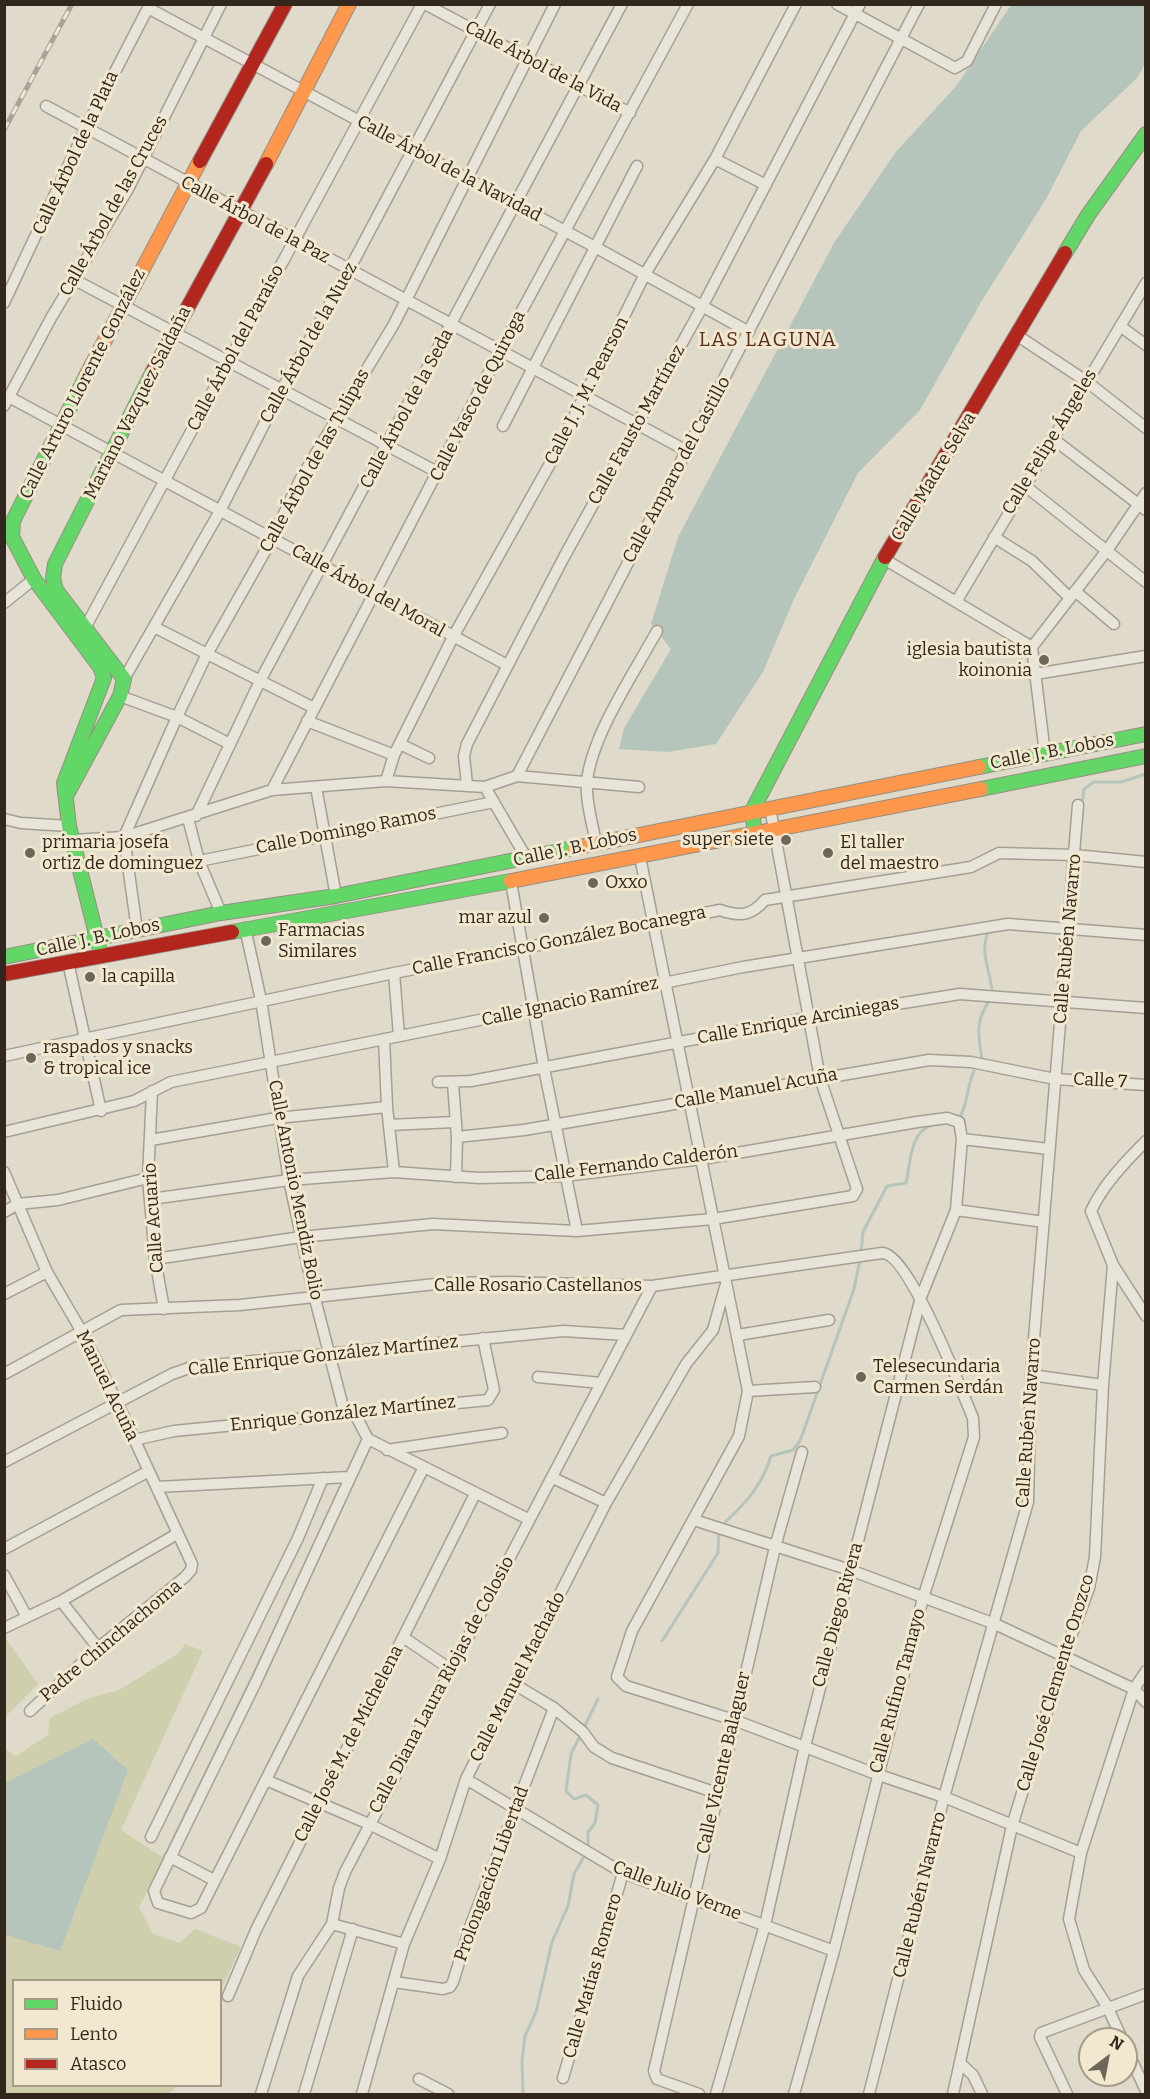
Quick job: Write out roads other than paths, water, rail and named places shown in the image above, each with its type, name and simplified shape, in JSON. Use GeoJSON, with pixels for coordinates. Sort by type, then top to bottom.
{"type":"FeatureCollection","features":[{"type":"Feature","properties":{"kind":"street","name":"Calle Árbol de las Cruces"},"geometry":{"type":"LineString","coordinates":[[7,402],[51,318],[143,159],[221,4]]}},
{"type":"Feature","properties":{"kind":"street","name":"Calle Arturo Llorente González"},"geometry":{"type":"LineString","coordinates":[[66,796],[64,783],[104,678],[100,667],[34,579],[8,537],[18,512],[122,304],[285,4]]}},
{"type":"Feature","properties":{"kind":"street","name":"Mariano Vazquez Saldaña"},"geometry":{"type":"LineString","coordinates":[[124,679],[56,591],[53,578],[55,564],[174,331],[240,213],[349,4]]}},
{"type":"Feature","properties":{"kind":"street","name":"Calle Árbol de la Vida"},"geometry":{"type":"LineString","coordinates":[[423,4],[477,30],[630,113]]}},
{"type":"Feature","properties":{"kind":"street","name":"Calle Árbol del Paraíso"},"geometry":{"type":"LineString","coordinates":[[85,628],[423,4]]}},
{"type":"Feature","properties":{"kind":"street","name":"Calle Árbol de la Nuez"},"geometry":{"type":"LineString","coordinates":[[124,679],[220,511],[282,389],[349,270],[490,4]]}},
{"type":"Feature","properties":{"kind":"street","name":"Calle Árbol de las Tulipas"},"geometry":{"type":"LineString","coordinates":[[124,837],[206,656],[272,539],[336,417],[406,300],[526,57],[555,4]]}},
{"type":"Feature","properties":{"kind":"street","name":"Calle Árbol de la Seda"},"geometry":{"type":"LineString","coordinates":[[192,817],[260,681],[389,444],[622,4]]}},
{"type":"Feature","properties":{"kind":"street","name":"Calle Vasco de Quiroga"},"geometry":{"type":"LineString","coordinates":[[272,790],[564,230],[688,4]]}},
{"type":"Feature","properties":{"kind":"street","name":"Calle J. J. M. Pearson"},"geometry":{"type":"LineString","coordinates":[[386,781],[394,755],[453,637],[556,453],[645,274],[716,159],[796,4]]}},
{"type":"Feature","properties":{"kind":"street"},"geometry":{"type":"LineString","coordinates":[[837,4],[858,9],[902,39],[955,69],[967,61],[996,4]]}},
{"type":"Feature","properties":{"kind":"street","name":"Calle Amparo del Castillo"},"geometry":{"type":"LineString","coordinates":[[517,776],[919,4]]}},
{"type":"Feature","properties":{"kind":"street","name":"Calle Árbol de la Navidad"},"geometry":{"type":"LineString","coordinates":[[149,6],[749,332]]}},
{"type":"Feature","properties":{"kind":"street","name":"Calle Árbol de la Plata"},"geometry":{"type":"LineString","coordinates":[[4,303],[86,128],[149,6]]}},
{"type":"Feature","properties":{"kind":"street","name":"Calle Fausto Martínez"},"geometry":{"type":"LineString","coordinates":[[467,785],[464,756],[467,744],[507,665],[702,307],[858,9]]}},
{"type":"Feature","properties":{"kind":"street","name":"Calle Árbol de la Paz"},"geometry":{"type":"LineString","coordinates":[[46,106],[240,213],[687,451]]}},
{"type":"Feature","properties":{"kind":"street","name":"Calle Madre Selva"},"geometry":{"type":"LineString","coordinates":[[752,811],[884,559],[1088,215],[1141,149],[1146,134]]}},
{"type":"Feature","properties":{"kind":"street"},"geometry":{"type":"LineString","coordinates":[[716,159],[766,185]]}},
{"type":"Feature","properties":{"kind":"street"},"geometry":{"type":"LineString","coordinates":[[503,426],[637,166]]}},
{"type":"Feature","properties":{"kind":"street"},"geometry":{"type":"LineString","coordinates":[[75,280],[389,444],[439,473]]}},
{"type":"Feature","properties":{"kind":"street","name":"Calle Felipe Ángeles"},"geometry":{"type":"LineString","coordinates":[[956,602],[1146,283]]}},
{"type":"Feature","properties":{"kind":"street"},"geometry":{"type":"LineString","coordinates":[[1120,326],[1146,345]]}},
{"type":"Feature","properties":{"kind":"street"},"geometry":{"type":"LineString","coordinates":[[1018,336],[1086,381],[1146,428]]}},
{"type":"Feature","properties":{"kind":"street","name":"Calle Árbol del Moral"},"geometry":{"type":"LineString","coordinates":[[7,402],[61,425],[507,665]]}},
{"type":"Feature","properties":{"kind":"street"},"geometry":{"type":"LineString","coordinates":[[1052,438],[1141,507]]}},
{"type":"Feature","properties":{"kind":"street"},"geometry":{"type":"LineString","coordinates":[[1024,485],[1146,582]]}},
{"type":"Feature","properties":{"kind":"street"},"geometry":{"type":"LineString","coordinates":[[1045,754],[1032,647],[1141,507],[1146,492]]}},
{"type":"Feature","properties":{"kind":"street"},"geometry":{"type":"LineString","coordinates":[[994,537],[1032,561],[1072,595],[1114,624]]}},
{"type":"Feature","properties":{"kind":"street"},"geometry":{"type":"LineString","coordinates":[[884,559],[1032,647]]}},
{"type":"Feature","properties":{"kind":"street"},"geometry":{"type":"LineString","coordinates":[[4,603],[34,579]]}},
{"type":"Feature","properties":{"kind":"street"},"geometry":{"type":"LineString","coordinates":[[154,627],[206,656],[314,708]]}},
{"type":"Feature","properties":{"kind":"street"},"geometry":{"type":"LineString","coordinates":[[596,844],[586,783],[590,766],[604,729],[657,632]]}},
{"type":"Feature","properties":{"kind":"street"},"geometry":{"type":"LineString","coordinates":[[1035,674],[1146,656]]}},
{"type":"Feature","properties":{"kind":"street"},"geometry":{"type":"LineString","coordinates":[[101,956],[69,826],[66,796],[120,696],[124,679]]}},
{"type":"Feature","properties":{"kind":"street"},"geometry":{"type":"LineString","coordinates":[[120,696],[177,717],[230,744]]}},
{"type":"Feature","properties":{"kind":"street"},"geometry":{"type":"LineString","coordinates":[[307,721],[394,755]]}},
{"type":"Feature","properties":{"kind":"street","name":"Calle J. B. Lobos"},"geometry":{"type":"LineString","coordinates":[[4,957],[221,914],[336,896],[527,859],[752,811],[1146,734]]}},
{"type":"Feature","properties":{"kind":"street"},"geometry":{"type":"LineString","coordinates":[[400,744],[429,758]]}},
{"type":"Feature","properties":{"kind":"street","name":"Calle J. B. Lobos"},"geometry":{"type":"LineString","coordinates":[[4,974],[245,928],[383,906],[511,882],[1146,756]]}},
{"type":"Feature","properties":{"kind":"street"},"geometry":{"type":"LineString","coordinates":[[73,840],[124,837],[272,790],[386,781],[485,786],[517,776],[639,787]]}},
{"type":"Feature","properties":{"kind":"street"},"geometry":{"type":"LineString","coordinates":[[485,786],[527,859]]}},
{"type":"Feature","properties":{"kind":"street"},"geometry":{"type":"LineString","coordinates":[[316,787],[336,896]]}},
{"type":"Feature","properties":{"kind":"street","name":"Calle Domingo Ramos"},"geometry":{"type":"LineString","coordinates":[[199,861],[494,802]]}},
{"type":"Feature","properties":{"kind":"street","name":"Calle Rubén Navarro"},"geometry":{"type":"LineString","coordinates":[[869,2094],[944,1797],[1028,1502],[1031,1375],[1078,805]]}},
{"type":"Feature","properties":{"kind":"street"},"geometry":{"type":"LineString","coordinates":[[155,1258],[301,1237],[433,1224],[577,1231],[713,1219],[855,1194],[857,1189],[820,1078],[770,808]]}},
{"type":"Feature","properties":{"kind":"street"},"geometry":{"type":"LineString","coordinates":[[752,811],[755,834]]}},
{"type":"Feature","properties":{"kind":"street"},"geometry":{"type":"LineString","coordinates":[[192,817],[199,861],[221,914]]}},
{"type":"Feature","properties":{"kind":"street"},"geometry":{"type":"LineString","coordinates":[[4,819],[21,823],[69,826]]}},
{"type":"Feature","properties":{"kind":"street"},"geometry":{"type":"LineString","coordinates":[[124,837],[137,930]]}},
{"type":"Feature","properties":{"kind":"street","name":"Calle Francisco González Bocanegra"},"geometry":{"type":"LineString","coordinates":[[4,1056],[261,1000],[720,910],[746,915],[757,909],[765,900],[971,867],[999,853],[1075,855],[1146,862]]}},
{"type":"Feature","properties":{"kind":"street","name":"Calle Manuel Machado"},"geometry":{"type":"LineString","coordinates":[[640,857],[748,1391],[739,1437],[632,1631],[616,1671],[620,1682],[734,1720]]}},
{"type":"Feature","properties":{"kind":"street"},"geometry":{"type":"LineString","coordinates":[[511,882],[533,1010],[577,1231]]}},
{"type":"Feature","properties":{"kind":"street","name":"Calle Ignacio Ramírez"},"geometry":{"type":"LineString","coordinates":[[4,1132],[101,1111],[134,1101],[171,1082],[666,982],[798,958],[1008,924],[1146,935]]}},
{"type":"Feature","properties":{"kind":"street","name":"Calle Antonio Mendiz Bolio"},"geometry":{"type":"LineString","coordinates":[[245,928],[261,1000],[277,1118],[314,1295],[343,1407],[364,1428],[368,1440]]}},
{"type":"Feature","properties":{"kind":"street"},"geometry":{"type":"LineString","coordinates":[[68,962],[101,1111]]}},
{"type":"Feature","properties":{"kind":"street"},"geometry":{"type":"LineString","coordinates":[[394,973],[399,1036]]}},
{"type":"Feature","properties":{"kind":"street","name":"Calle Enrique Arciniegas"},"geometry":{"type":"LineString","coordinates":[[438,1082],[453,1083],[544,1068],[808,1018],[960,994],[1146,1008]]}},
{"type":"Feature","properties":{"kind":"street"},"geometry":{"type":"LineString","coordinates":[[384,1039],[387,1107],[394,1172]]}},
{"type":"Feature","properties":{"kind":"street","name":"Calle Manuel Acuña"},"geometry":{"type":"LineString","coordinates":[[457,1137],[555,1124],[920,1062],[953,1060],[1055,1079]]}},
{"type":"Feature","properties":{"kind":"street","name":"Calle 7"},"geometry":{"type":"LineString","coordinates":[[1055,1079],[1146,1085]]}},
{"type":"Feature","properties":{"kind":"street"},"geometry":{"type":"LineString","coordinates":[[453,1083],[457,1137],[456,1177]]}},
{"type":"Feature","properties":{"kind":"street","name":"Calle Acuario"},"geometry":{"type":"LineString","coordinates":[[152,1091],[148,1178],[155,1258],[164,1309]]}},
{"type":"Feature","properties":{"kind":"street"},"geometry":{"type":"LineString","coordinates":[[151,1140],[277,1118],[387,1107]]}},
{"type":"Feature","properties":{"kind":"street","name":"Calle Fernando Calderón"},"geometry":{"type":"LineString","coordinates":[[151,1199],[289,1180],[394,1172],[456,1177],[565,1176],[702,1160],[946,1118],[959,1122],[962,1139]]}},
{"type":"Feature","properties":{"kind":"street"},"geometry":{"type":"LineString","coordinates":[[389,1125],[455,1122]]}},
{"type":"Feature","properties":{"kind":"street"},"geometry":{"type":"LineString","coordinates":[[962,1139],[1048,1149]]}},
{"type":"Feature","properties":{"kind":"street","name":"Calle Diego Rivera"},"geometry":{"type":"LineString","coordinates":[[716,2094],[765,1925],[805,1746],[921,1297],[956,1210],[962,1139]]}},
{"type":"Feature","properties":{"kind":"street"},"geometry":{"type":"LineString","coordinates":[[1146,1141],[1128,1159],[1096,1200],[1091,1211],[1113,1265],[1146,1316]]}},
{"type":"Feature","properties":{"kind":"street","name":"Manuel Acuña"},"geometry":{"type":"LineString","coordinates":[[4,1172],[47,1272],[82,1332],[157,1487],[192,1564],[191,1570]]}},
{"type":"Feature","properties":{"kind":"street"},"geometry":{"type":"LineString","coordinates":[[4,1212],[18,1204],[58,1200],[148,1178]]}},
{"type":"Feature","properties":{"kind":"street"},"geometry":{"type":"LineString","coordinates":[[956,1210],[1044,1222]]}},
{"type":"Feature","properties":{"kind":"street","name":"Calle Rosario Castellanos"},"geometry":{"type":"LineString","coordinates":[[4,1374],[121,1310],[240,1305],[314,1295],[455,1283],[652,1286],[724,1280],[888,1253],[921,1297]]}},
{"type":"Feature","properties":{"kind":"street","name":"Calle José Clemente Orozco"},"geometry":{"type":"LineString","coordinates":[[953,2094],[962,2064],[1011,1826],[1064,1656],[1089,1588],[1095,1557],[1103,1385],[1113,1265]]}},
{"type":"Feature","properties":{"kind":"street"},"geometry":{"type":"LineString","coordinates":[[4,1294],[47,1272]]}},
{"type":"Feature","properties":{"kind":"street","name":"Calle Manuel Machado"},"geometry":{"type":"LineString","coordinates":[[362,2094],[404,1944],[440,1860],[466,1779],[606,1503],[686,1364],[712,1330],[724,1280]]}},
{"type":"Feature","properties":{"kind":"street","name":"Calle Diana Laura Riojas de Colosio"},"geometry":{"type":"LineString","coordinates":[[261,2094],[298,1976],[332,1924],[339,1888],[369,1824],[652,1286]]}},
{"type":"Feature","properties":{"kind":"street","name":"Calle Rufino Tamayo"},"geometry":{"type":"LineString","coordinates":[[794,2094],[834,1951],[876,1774],[923,1598],[974,1437],[973,1418],[921,1297]]}},
{"type":"Feature","properties":{"kind":"street"},"geometry":{"type":"LineString","coordinates":[[738,1335],[829,1320]]}},
{"type":"Feature","properties":{"kind":"street","name":"Calle Enrique González Martínez"},"geometry":{"type":"LineString","coordinates":[[4,1462],[172,1374],[192,1367],[330,1356],[563,1331],[626,1335]]}},
{"type":"Feature","properties":{"kind":"street","name":"Enrique González Martínez"},"geometry":{"type":"LineString","coordinates":[[134,1440],[174,1431],[488,1400],[495,1390],[483,1338]]}},
{"type":"Feature","properties":{"kind":"street"},"geometry":{"type":"LineString","coordinates":[[1031,1375],[1103,1385]]}},
{"type":"Feature","properties":{"kind":"street"},"geometry":{"type":"LineString","coordinates":[[538,1377],[601,1383]]}},
{"type":"Feature","properties":{"kind":"street"},"geometry":{"type":"LineString","coordinates":[[748,1391],[815,1387]]}},
{"type":"Feature","properties":{"kind":"street"},"geometry":{"type":"LineString","coordinates":[[386,1450],[502,1433]]}},
{"type":"Feature","properties":{"kind":"street"},"geometry":{"type":"LineString","coordinates":[[423,1469],[197,1912],[191,1913],[158,1903],[154,1891],[256,1682],[368,1440],[528,1519]]}},
{"type":"Feature","properties":{"kind":"street","name":"Calle Vicente Balaguer"},"geometry":{"type":"LineString","coordinates":[[699,2094],[659,2080],[654,2075],[692,1899],[775,1547],[802,1452]]}},
{"type":"Feature","properties":{"kind":"street"},"geometry":{"type":"LineString","coordinates":[[4,1550],[148,1471]]}},
{"type":"Feature","properties":{"kind":"street"},"geometry":{"type":"LineString","coordinates":[[151,1837],[298,1538],[323,1478]]}},
{"type":"Feature","properties":{"kind":"street"},"geometry":{"type":"LineString","coordinates":[[157,1487],[349,1478]]}},
{"type":"Feature","properties":{"kind":"street"},"geometry":{"type":"LineString","coordinates":[[553,1478],[606,1503]]}},
{"type":"Feature","properties":{"kind":"street","name":"Calle José M. de Michelena"},"geometry":{"type":"LineString","coordinates":[[228,1996],[256,1930],[475,1494]]}},
{"type":"Feature","properties":{"kind":"street"},"geometry":{"type":"LineString","coordinates":[[694,1520],[850,1570],[995,1624],[1134,1689],[1146,1702]]}},
{"type":"Feature","properties":{"kind":"street"},"geometry":{"type":"LineString","coordinates":[[4,1628],[61,1601],[177,1534]]}},
{"type":"Feature","properties":{"kind":"street","name":"Padre Chinchachoma"},"geometry":{"type":"LineString","coordinates":[[30,1711],[98,1648],[191,1570]]}},
{"type":"Feature","properties":{"kind":"street"},"geometry":{"type":"LineString","coordinates":[[4,1575],[27,1617]]}},
{"type":"Feature","properties":{"kind":"street"},"geometry":{"type":"LineString","coordinates":[[61,1601],[98,1648]]}},
{"type":"Feature","properties":{"kind":"street"},"geometry":{"type":"LineString","coordinates":[[403,1637],[450,1669]]}},
{"type":"Feature","properties":{"kind":"street"},"geometry":{"type":"LineString","coordinates":[[1117,2027],[1107,2006],[1084,1970],[1069,1918],[1081,1854],[1134,1689],[1146,1671]]}},
{"type":"Feature","properties":{"kind":"street"},"geometry":{"type":"LineString","coordinates":[[514,1684],[554,1708],[583,1732],[594,1747],[612,1758],[717,1793]]}},
{"type":"Feature","properties":{"kind":"street","name":"Prolongación Libertad"},"geometry":{"type":"LineString","coordinates":[[394,1982],[443,1989],[450,1987],[554,1708]]}},
{"type":"Feature","properties":{"kind":"street"},"geometry":{"type":"LineString","coordinates":[[734,1720],[876,1774],[944,1797],[1081,1854]]}},
{"type":"Feature","properties":{"kind":"street","name":"Calle Julio Verne"},"geometry":{"type":"LineString","coordinates":[[466,1779],[623,1873],[834,1951]]}},
{"type":"Feature","properties":{"kind":"street"},"geometry":{"type":"LineString","coordinates":[[266,1780],[369,1824],[440,1860]]}},
{"type":"Feature","properties":{"kind":"street"},"geometry":{"type":"LineString","coordinates":[[170,1857],[214,1880]]}},
{"type":"Feature","properties":{"kind":"street","name":"Calle Matías Romero"},"geometry":{"type":"LineString","coordinates":[[563,2078],[623,1873]]}},
{"type":"Feature","properties":{"kind":"street"},"geometry":{"type":"LineString","coordinates":[[332,1924],[404,1944]]}},
{"type":"Feature","properties":{"kind":"street"},"geometry":{"type":"LineString","coordinates":[[304,2094],[353,1929]]}},
{"type":"Feature","properties":{"kind":"street"},"geometry":{"type":"LineString","coordinates":[[1067,2094],[1040,2037],[1044,2029],[1146,1994]]}},
{"type":"Feature","properties":{"kind":"street"},"geometry":{"type":"LineString","coordinates":[[962,2064],[973,2075],[982,2094]]}},
{"type":"Feature","properties":{"kind":"street"},"geometry":{"type":"LineString","coordinates":[[1138,2074],[1146,2091]]}},
{"type":"Feature","properties":{"kind":"street"},"geometry":{"type":"LineString","coordinates":[[419,2079],[448,2094]]}},
{"type":"Feature","properties":{"kind":"waterway"},"geometry":{"type":"LineString","coordinates":[[1082,803],[1084,789],[1094,782],[1121,782],[1146,774]]}},
{"type":"Feature","properties":{"kind":"waterway"},"geometry":{"type":"LineString","coordinates":[[988,932],[985,953],[992,989]]}},
{"type":"Feature","properties":{"kind":"waterway"},"geometry":{"type":"LineString","coordinates":[[982,1059],[979,1028],[982,1014],[990,1000]]}},
{"type":"Feature","properties":{"kind":"waterway"},"geometry":{"type":"LineString","coordinates":[[957,1118],[963,1112],[974,1071]]}},
{"type":"Feature","properties":{"kind":"waterway"},"geometry":{"type":"LineString","coordinates":[[861,1253],[863,1232],[887,1186],[906,1183],[915,1142],[924,1129],[931,1125]]}},
{"type":"Feature","properties":{"kind":"waterway"},"geometry":{"type":"LineString","coordinates":[[718,1553],[662,1641],[718,1553],[719,1528],[757,1487],[771,1456],[793,1450],[800,1441],[854,1289],[860,1260]]}},
{"type":"Feature","properties":{"kind":"waterway"},"geometry":{"type":"LineString","coordinates":[[162,1862],[266,1649]]}},
{"type":"Feature","properties":{"kind":"waterway"},"geometry":{"type":"LineString","coordinates":[[588,1849],[588,1832],[595,1823],[598,1805],[586,1795],[574,1799],[566,1791],[571,1754],[598,1699]]}},
{"type":"Feature","properties":{"kind":"waterway"},"geometry":{"type":"LineString","coordinates":[[523,2094],[522,2061],[525,2036],[536,2012],[552,1942],[568,1906],[574,1874],[585,1855]]}},
{"type":"Feature","properties":{"kind":"railway"},"geometry":{"type":"LineString","coordinates":[[4,130],[72,4]]}},
{"type":"Feature","properties":{"kind":"place","name":"iglesia bautista koinonia"},"geometry":{"type":"Point","coordinates":[1044,660]}},
{"type":"Feature","properties":{"kind":"place","name":"super siete"},"geometry":{"type":"Point","coordinates":[786,840]}},
{"type":"Feature","properties":{"kind":"place","name":"primaria josefa ortiz de dominguez"},"geometry":{"type":"Point","coordinates":[30,853]}},
{"type":"Feature","properties":{"kind":"place","name":"El taller del maestro"},"geometry":{"type":"Point","coordinates":[828,853]}},
{"type":"Feature","properties":{"kind":"place","name":"Oxxo"},"geometry":{"type":"Point","coordinates":[593,883]}},
{"type":"Feature","properties":{"kind":"place","name":"mar azul"},"geometry":{"type":"Point","coordinates":[544,918]}},
{"type":"Feature","properties":{"kind":"place","name":"Farmacias Similares"},"geometry":{"type":"Point","coordinates":[266,941]}},
{"type":"Feature","properties":{"kind":"place","name":"la capilla"},"geometry":{"type":"Point","coordinates":[90,977]}},
{"type":"Feature","properties":{"kind":"place","name":"raspados y snacks & tropical ice"},"geometry":{"type":"Point","coordinates":[31,1058]}},
{"type":"Feature","properties":{"kind":"place","name":"Telesecundaria Carmen Serdán"},"geometry":{"type":"Point","coordinates":[861,1377]}},
{"type":"Feature","properties":{"kind":"district","name":"LAS LAGUNA"},"geometry":{"type":"Point","coordinates":[768,340]}}]}
